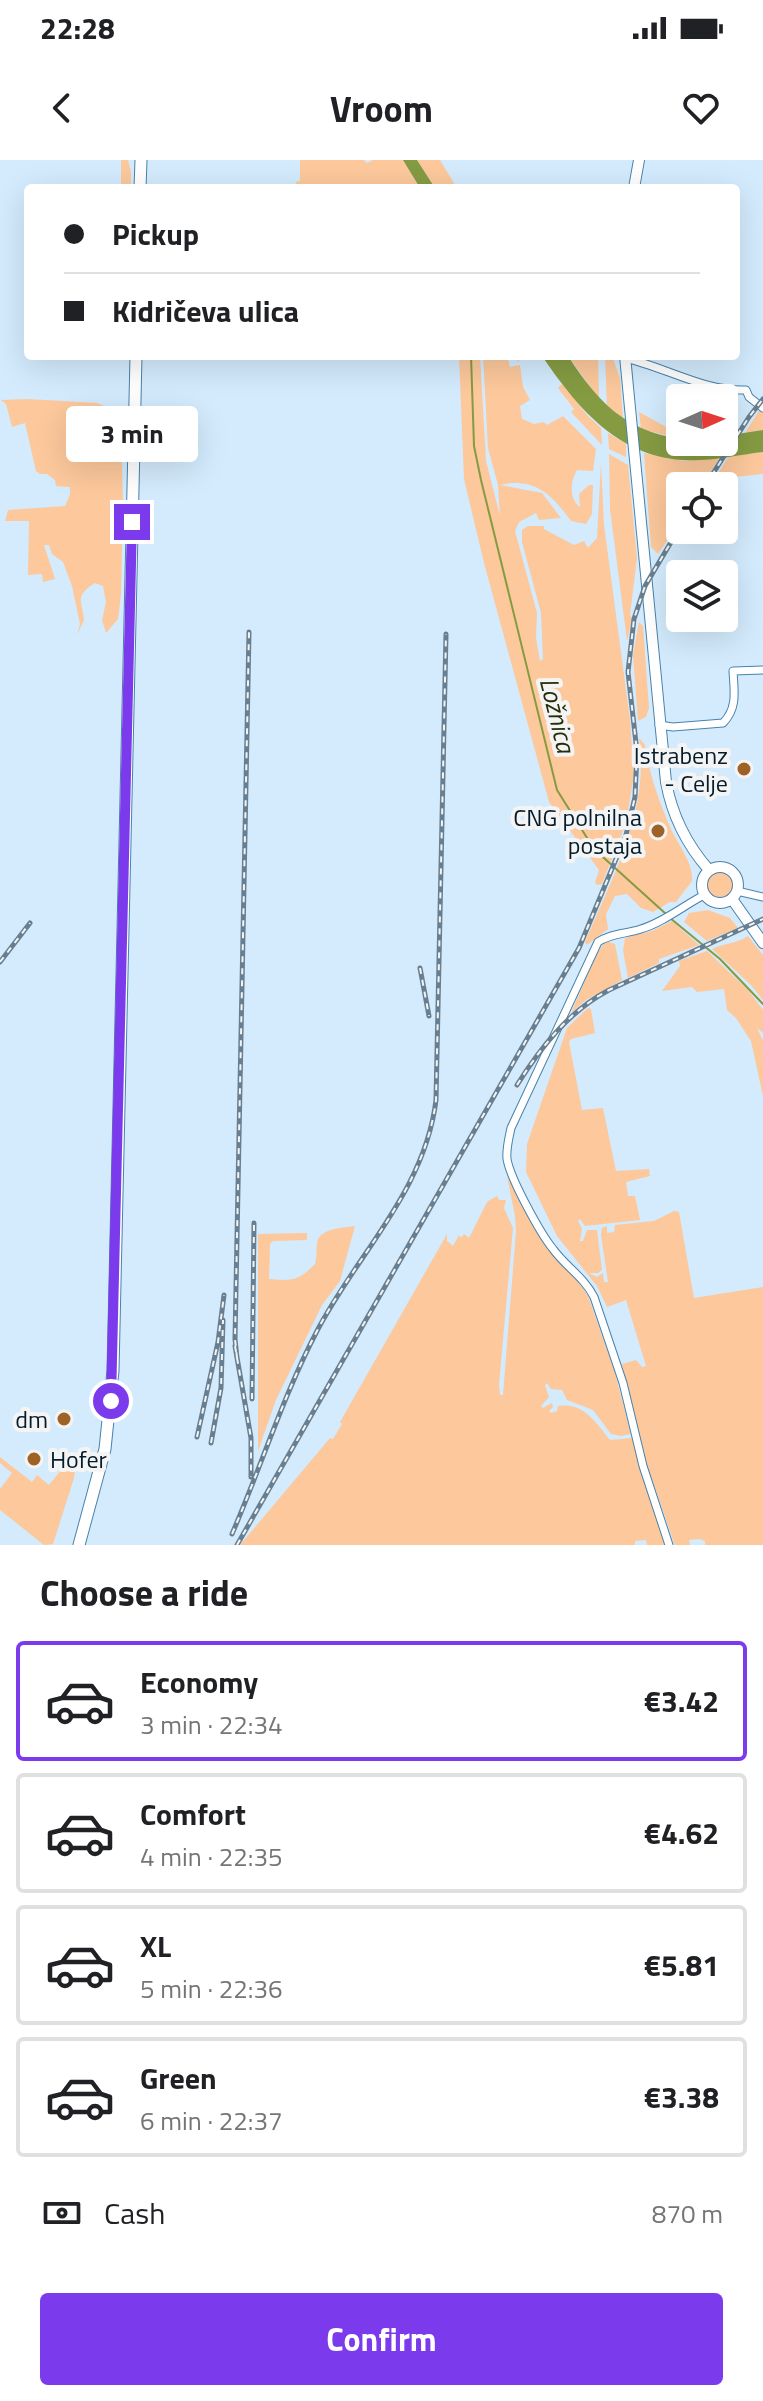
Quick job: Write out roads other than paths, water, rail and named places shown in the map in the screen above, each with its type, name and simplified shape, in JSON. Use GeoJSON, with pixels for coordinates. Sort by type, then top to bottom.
{"type":"FeatureCollection","features":[{"type":"Feature","properties":{"kind":"main road"},"geometry":{"type":"LineString","coordinates":[[140,184],[141,160]]}},
{"type":"Feature","properties":{"kind":"main road"},"geometry":{"type":"LineString","coordinates":[[79,1545],[105,1449],[112,1386],[136,360]]}},
{"type":"Feature","properties":{"kind":"street"},"geometry":{"type":"LineString","coordinates":[[635,184],[639,160]]}},
{"type":"Feature","properties":{"kind":"street"},"geometry":{"type":"LineString","coordinates":[[625,360],[659,725],[670,802],[690,844],[709,870]]}},
{"type":"Feature","properties":{"kind":"street"},"geometry":{"type":"LineString","coordinates":[[634,360],[730,391],[746,390],[749,397],[763,408]]}},
{"type":"Feature","properties":{"kind":"street"},"geometry":{"type":"LineString","coordinates":[[659,725],[673,727],[723,723],[731,716],[735,701],[733,671],[763,670]]}},
{"type":"Feature","properties":{"kind":"street"},"geometry":{"type":"LineString","coordinates":[[763,897],[734,895],[714,902],[704,895],[702,881],[709,870],[722,866],[732,871],[738,880],[734,895],[763,943]]}},
{"type":"Feature","properties":{"kind":"street"},"geometry":{"type":"LineString","coordinates":[[669,1545],[643,1466],[623,1383],[594,1297],[587,1284],[553,1249],[517,1186],[507,1162],[507,1149],[511,1128],[591,952],[603,938],[654,924],[704,895]]}},
{"type":"Feature","properties":{"kind":"waterway","name":"Ložnica"},"geometry":{"type":"LineString","coordinates":[[471,360],[474,446],[557,790],[594,849],[666,914]]}},
{"type":"Feature","properties":{"kind":"waterway","name":"Ložnica"},"geometry":{"type":"LineString","coordinates":[[670,918],[720,959],[763,1004]]}},
{"type":"Feature","properties":{"kind":"railway"},"geometry":{"type":"LineString","coordinates":[[714,472],[763,399]]}},
{"type":"Feature","properties":{"kind":"railway"},"geometry":{"type":"LineString","coordinates":[[237,1545],[579,948],[626,835],[635,797],[637,752],[628,672],[634,619],[645,586],[670,544]]}},
{"type":"Feature","properties":{"kind":"railway"},"geometry":{"type":"LineString","coordinates":[[237,1358],[249,632]]}},
{"type":"Feature","properties":{"kind":"railway"},"geometry":{"type":"LineString","coordinates":[[232,1534],[317,1331],[404,1193],[429,1133],[436,1100],[446,634]]}},
{"type":"Feature","properties":{"kind":"railway"},"geometry":{"type":"LineString","coordinates":[[517,1085],[557,1031],[581,1008],[609,990],[763,919]]}},
{"type":"Feature","properties":{"kind":"railway"},"geometry":{"type":"LineString","coordinates":[[0,962],[30,923]]}},
{"type":"Feature","properties":{"kind":"railway"},"geometry":{"type":"LineString","coordinates":[[420,968],[429,1016]]}},
{"type":"Feature","properties":{"kind":"railway"},"geometry":{"type":"LineString","coordinates":[[252,1399],[254,1223]]}},
{"type":"Feature","properties":{"kind":"railway"},"geometry":{"type":"LineString","coordinates":[[197,1437],[218,1342],[224,1295]]}},
{"type":"Feature","properties":{"kind":"railway"},"geometry":{"type":"LineString","coordinates":[[211,1443],[221,1388],[223,1320]]}},
{"type":"Feature","properties":{"kind":"railway"},"geometry":{"type":"LineString","coordinates":[[235,1346],[251,1438],[251,1477]]}},
{"type":"Feature","properties":{"kind":"place","name":"Istrabenz - Celje"},"geometry":{"type":"Point","coordinates":[744,769]}},
{"type":"Feature","properties":{"kind":"place","name":"CNG polnilna postaja"},"geometry":{"type":"Point","coordinates":[658,831]}},
{"type":"Feature","properties":{"kind":"place","name":"dm"},"geometry":{"type":"Point","coordinates":[64,1419]}},
{"type":"Feature","properties":{"kind":"place","name":"Hofer"},"geometry":{"type":"Point","coordinates":[34,1459]}}]}
